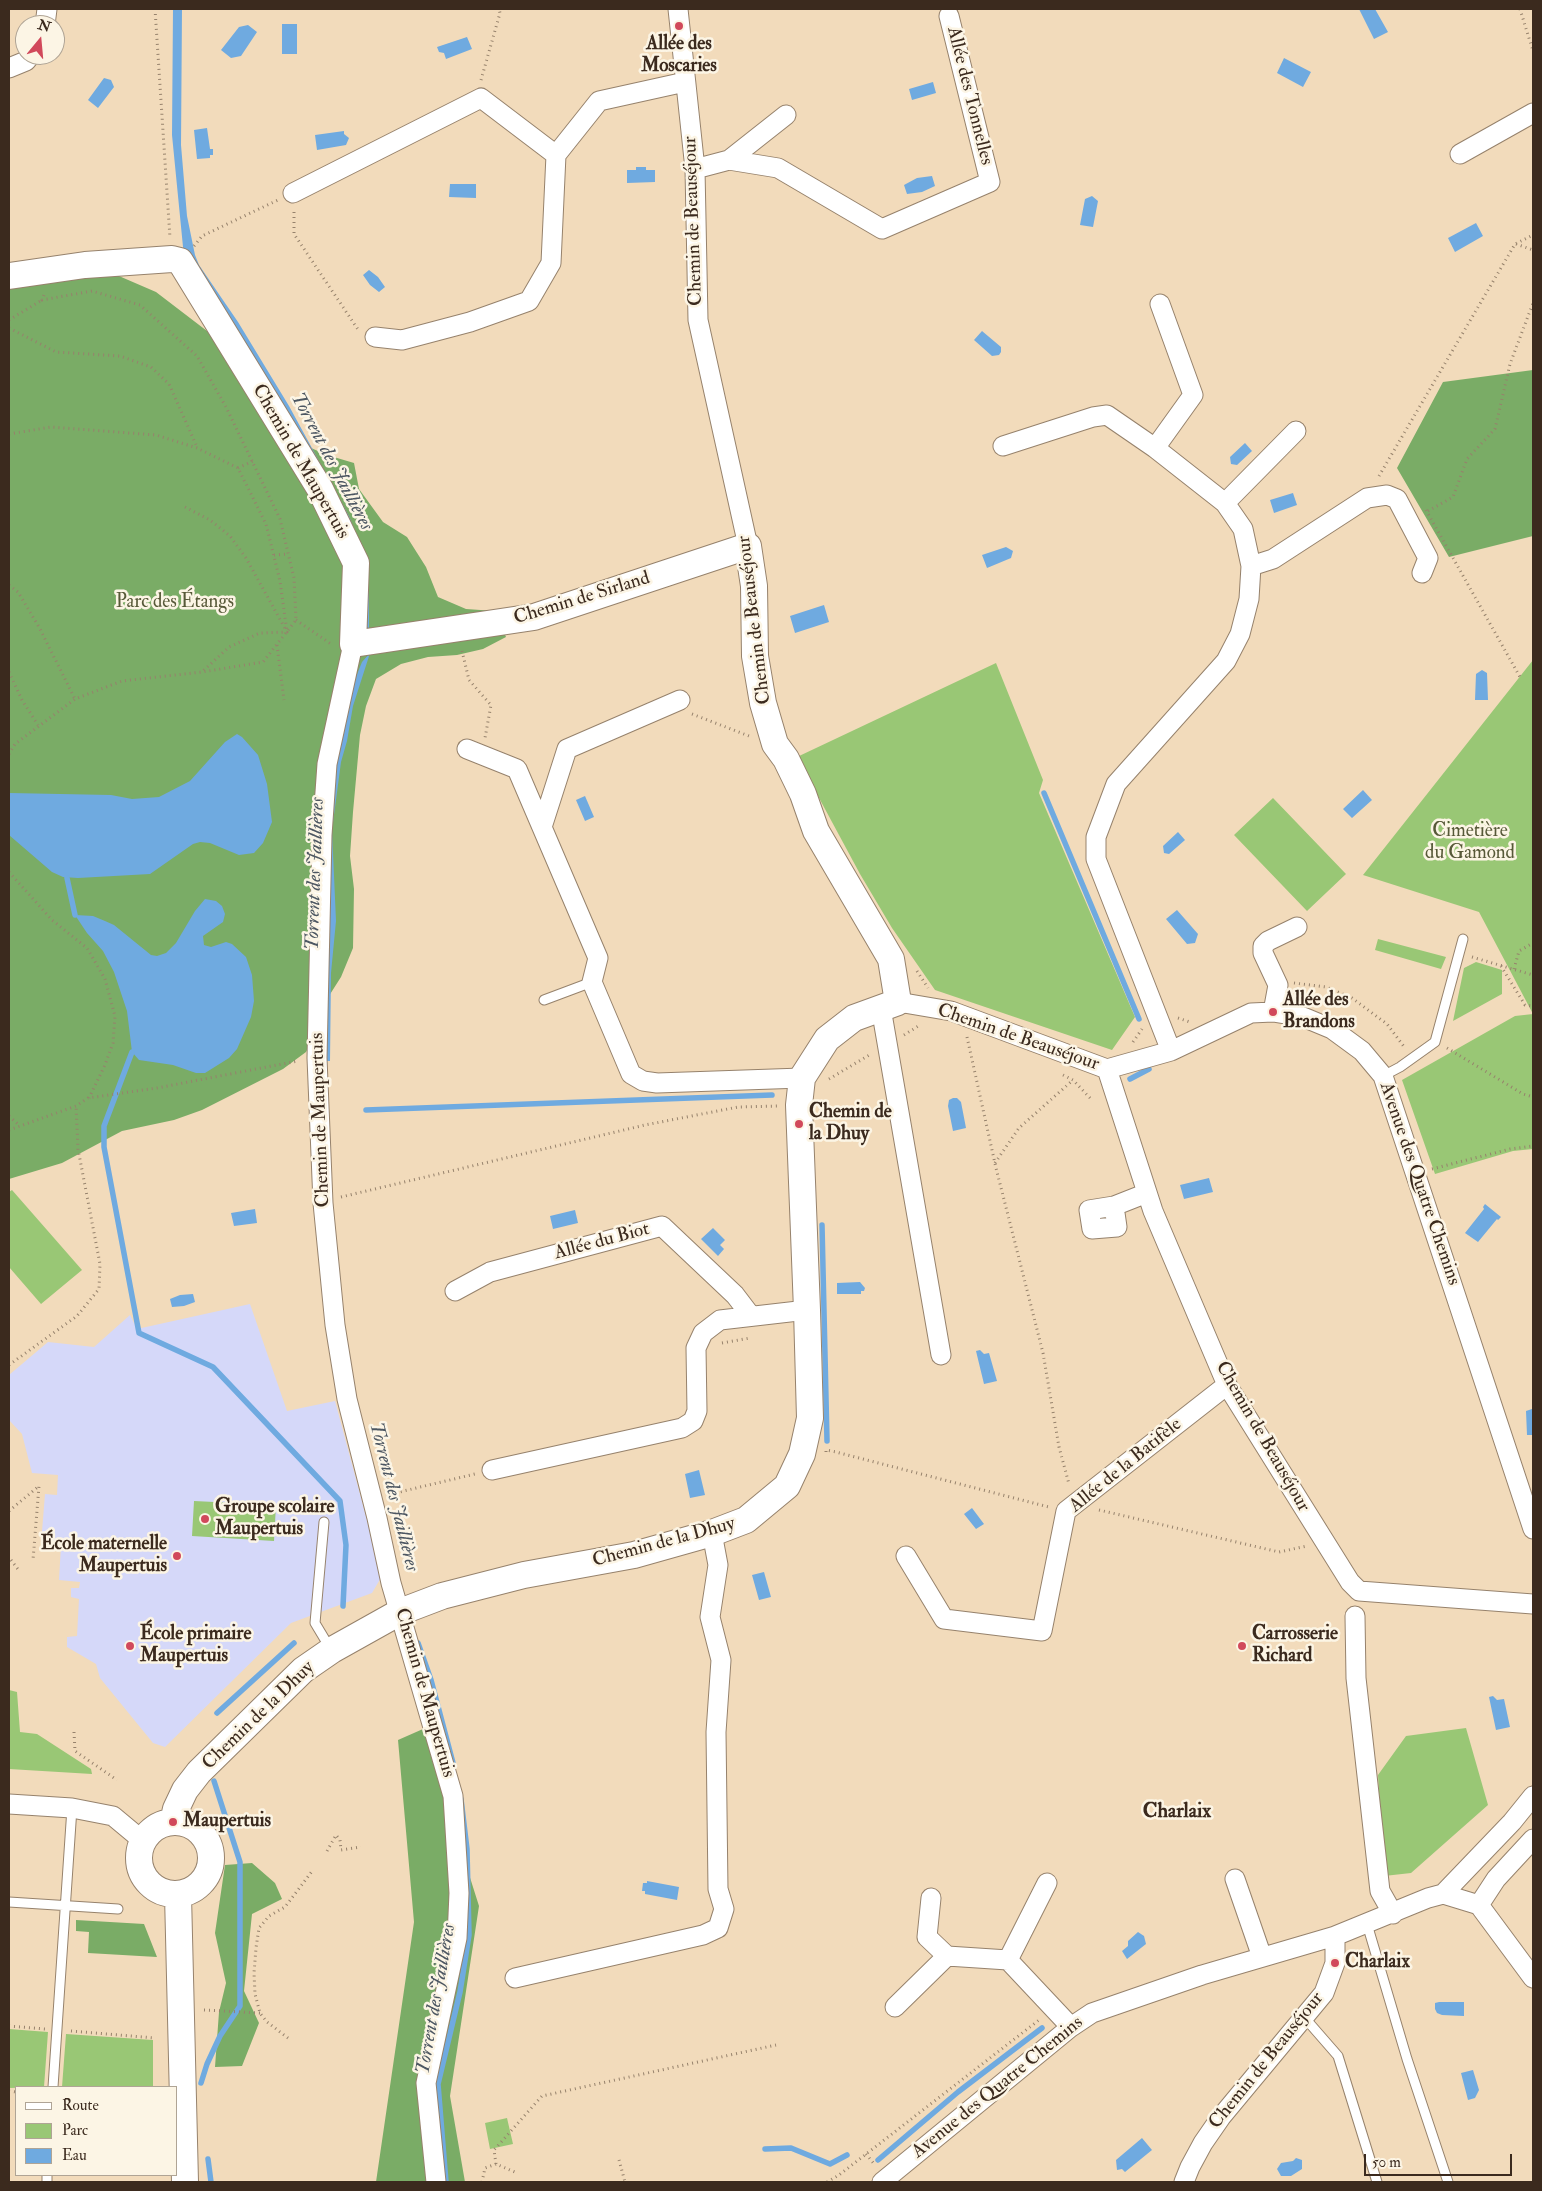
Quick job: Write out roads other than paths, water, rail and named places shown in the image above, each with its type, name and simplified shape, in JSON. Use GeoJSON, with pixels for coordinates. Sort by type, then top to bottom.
{"type":"FeatureCollection","features":[{"type":"Feature","properties":{"kind":"street","name":"Chemin de Beauséjour"},"geometry":{"type":"LineString","coordinates":[[678,9],[694,169],[698,320],[748,546],[754,586],[755,656],[763,703],[775,744],[786,759],[803,794],[816,831],[891,959],[889,1005],[941,1355]]}},
{"type":"Feature","properties":{"kind":"street","name":"Allée des Tonnelles"},"geometry":{"type":"LineString","coordinates":[[694,169],[729,160],[778,168],[882,229],[990,182],[949,16]]}},
{"type":"Feature","properties":{"kind":"street"},"geometry":{"type":"LineString","coordinates":[[375,336],[402,340],[470,322],[529,301],[551,263],[556,155],[599,101],[685,82]]}},
{"type":"Feature","properties":{"kind":"street"},"geometry":{"type":"LineString","coordinates":[[293,193],[480,98],[556,155]]}},
{"type":"Feature","properties":{"kind":"street"},"geometry":{"type":"LineString","coordinates":[[1460,154],[1533,113]]}},
{"type":"Feature","properties":{"kind":"street"},"geometry":{"type":"LineString","coordinates":[[729,160],[786,115]]}},
{"type":"Feature","properties":{"kind":"street","name":"Chemin de Maupertuis"},"geometry":{"type":"LineString","coordinates":[[9,276],[54,269],[172,259],[180,260],[320,488],[356,563],[359,646],[327,764],[322,835],[317,1058],[323,1202],[334,1316],[347,1399],[377,1518],[391,1583],[453,1796],[459,1894],[457,1938],[426,2083],[436,2182]]}},
{"type":"Feature","properties":{"kind":"street"},"geometry":{"type":"LineString","coordinates":[[1155,448],[1192,395],[1160,304]]}},
{"type":"Feature","properties":{"kind":"street"},"geometry":{"type":"LineString","coordinates":[[1002,446],[1094,417],[1107,415],[1155,448],[1224,503],[1243,529],[1251,566],[1249,599],[1240,634],[1226,661],[1116,784],[1096,837],[1096,859],[1171,1051]]}},
{"type":"Feature","properties":{"kind":"street"},"geometry":{"type":"LineString","coordinates":[[1224,503],[1296,431]]}},
{"type":"Feature","properties":{"kind":"street"},"geometry":{"type":"LineString","coordinates":[[1251,566],[1273,559],[1367,498],[1387,495],[1396,499],[1428,558],[1422,573]]}},
{"type":"Feature","properties":{"kind":"street","name":"Chemin de Sirland"},"geometry":{"type":"LineString","coordinates":[[359,646],[534,617],[748,546]]}},
{"type":"Feature","properties":{"kind":"street"},"geometry":{"type":"LineString","coordinates":[[542,827],[567,749],[680,700]]}},
{"type":"Feature","properties":{"kind":"street"},"geometry":{"type":"LineString","coordinates":[[474,752],[517,769],[598,958],[592,982],[631,1074],[642,1081],[656,1083],[814,1080]]}},
{"type":"Feature","properties":{"kind":"street"},"geometry":{"type":"LineString","coordinates":[[1273,1012],[1278,985],[1263,953],[1263,946],[1268,941],[1297,927]]}},
{"type":"Feature","properties":{"kind":"street","name":"Chemin de Beauséjour"},"geometry":{"type":"LineString","coordinates":[[889,1005],[951,1011],[1107,1069],[1147,1193],[1227,1385],[1325,1543],[1350,1582],[1359,1592],[1533,1604]]}},
{"type":"Feature","properties":{"kind":"street","name":"Chemin de la Dhuy"},"geometry":{"type":"LineString","coordinates":[[173,1822],[176,1809],[185,1790],[199,1772],[303,1670],[332,1650],[400,1612],[442,1596],[524,1575],[634,1555],[712,1533],[746,1520],[787,1486],[802,1454],[810,1418],[808,1310],[799,1105],[814,1080],[827,1039],[854,1018],[889,1005]]}},
{"type":"Feature","properties":{"kind":"street","name":"Avenue des Quatre Chemins"},"geometry":{"type":"LineString","coordinates":[[1107,1069],[1171,1051],[1251,1013],[1273,1012],[1303,1017],[1332,1029],[1362,1051],[1383,1076],[1528,1494],[1533,1529]]}},
{"type":"Feature","properties":{"kind":"street"},"geometry":{"type":"LineString","coordinates":[[1114,1206],[1147,1193]]}},
{"type":"Feature","properties":{"kind":"street","name":"Allée du Biot"},"geometry":{"type":"LineString","coordinates":[[455,1290],[490,1272],[662,1226],[736,1295],[751,1316]]}},
{"type":"Feature","properties":{"kind":"street"},"geometry":{"type":"LineString","coordinates":[[492,1470],[682,1428],[693,1421],[697,1411],[696,1348],[703,1333],[720,1320],[808,1310]]}},
{"type":"Feature","properties":{"kind":"street","name":"Allée de la Batifèle"},"geometry":{"type":"LineString","coordinates":[[906,1556],[944,1619],[1042,1631],[1070,1508],[1227,1385]]}},
{"type":"Feature","properties":{"kind":"street"},"geometry":{"type":"LineString","coordinates":[[515,1978],[703,1935],[718,1928],[724,1910],[718,1889],[716,1732],[721,1660],[710,1617],[718,1565],[712,1533]]}},
{"type":"Feature","properties":{"kind":"street"},"geometry":{"type":"LineString","coordinates":[[1355,1616],[1356,1678],[1380,1891],[1393,1914]]}},
{"type":"Feature","properties":{"kind":"street","name":"Avenue des Quatre Chemins"},"geometry":{"type":"LineString","coordinates":[[882,2182],[1071,2027],[1092,2013],[1202,1975],[1334,1936],[1393,1914],[1428,1898],[1443,1894],[1533,1796]]}},
{"type":"Feature","properties":{"kind":"street"},"geometry":{"type":"LineString","coordinates":[[9,1804],[72,1808],[113,1816],[143,1841]]}},
{"type":"Feature","properties":{"kind":"street"},"geometry":{"type":"LineString","coordinates":[[173,1822],[192,1826],[202,1834],[210,1845],[212,1859],[210,1872],[202,1884],[191,1892],[178,1895],[165,1894],[153,1888],[144,1878],[139,1866],[139,1853],[143,1841],[159,1825],[173,1822]]}},
{"type":"Feature","properties":{"kind":"street"},"geometry":{"type":"LineString","coordinates":[[1479,1905],[1496,1879],[1533,1839]]}},
{"type":"Feature","properties":{"kind":"street"},"geometry":{"type":"LineString","coordinates":[[1476,1860],[1496,1879]]}},
{"type":"Feature","properties":{"kind":"street"},"geometry":{"type":"LineString","coordinates":[[1235,1879],[1262,1957]]}},
{"type":"Feature","properties":{"kind":"street"},"geometry":{"type":"LineString","coordinates":[[1008,1960],[1047,1883]]}},
{"type":"Feature","properties":{"kind":"street"},"geometry":{"type":"LineString","coordinates":[[1443,1894],[1479,1905],[1533,1978]]}},
{"type":"Feature","properties":{"kind":"street"},"geometry":{"type":"LineString","coordinates":[[178,1895],[185,2182]]}},
{"type":"Feature","properties":{"kind":"street"},"geometry":{"type":"LineString","coordinates":[[931,1898],[927,1937],[947,1956],[1008,1960],[1055,2013],[1071,2027]]}},
{"type":"Feature","properties":{"kind":"street","name":"Chemin de Beauséjour"},"geometry":{"type":"LineString","coordinates":[[1184,2182],[1194,2158],[1217,2124],[1324,1994],[1336,1963],[1334,1936]]}},
{"type":"Feature","properties":{"kind":"street"},"geometry":{"type":"LineString","coordinates":[[895,2007],[947,1956]]}},
{"type":"Feature","properties":{"kind":"lane"},"geometry":{"type":"LineString","coordinates":[[1383,1076],[1435,1042],[1463,939]]}},
{"type":"Feature","properties":{"kind":"lane"},"geometry":{"type":"LineString","coordinates":[[544,1000],[592,982]]}},
{"type":"Feature","properties":{"kind":"lane"},"geometry":{"type":"LineString","coordinates":[[324,1522],[315,1623],[332,1650]]}},
{"type":"Feature","properties":{"kind":"lane"},"geometry":{"type":"LineString","coordinates":[[53,2086],[72,1808]]}},
{"type":"Feature","properties":{"kind":"lane"},"geometry":{"type":"LineString","coordinates":[[9,1902],[118,1910]]}},
{"type":"Feature","properties":{"kind":"lane"},"geometry":{"type":"LineString","coordinates":[[1367,1924],[1448,2182]]}},
{"type":"Feature","properties":{"kind":"lane"},"geometry":{"type":"LineString","coordinates":[[1304,2017],[1338,2056],[1377,2182]]}},
{"type":"Feature","properties":{"kind":"water"},"geometry":{"type":"Polygon","coordinates":[[[173,9],[182,9],[181,145],[187,216],[195,255],[199,265],[238,322],[289,406],[349,516],[369,576],[369,634],[363,636],[363,595],[184,257],[172,135],[173,9]]]}},
{"type":"Feature","properties":{"kind":"water"},"geometry":{"type":"Polygon","coordinates":[[[1359,9],[1375,9],[1388,32],[1374,39],[1359,9]]]}},
{"type":"Feature","properties":{"kind":"water"},"geometry":{"type":"Polygon","coordinates":[[[282,24],[297,24],[297,54],[282,54],[282,24]]]}},
{"type":"Feature","properties":{"kind":"water"},"geometry":{"type":"Polygon","coordinates":[[[248,25],[257,32],[241,56],[231,58],[221,50],[239,27],[248,25]]]}},
{"type":"Feature","properties":{"kind":"water"},"geometry":{"type":"Polygon","coordinates":[[[467,37],[472,49],[446,59],[444,53],[439,52],[437,47],[467,37]]]}},
{"type":"Feature","properties":{"kind":"water"},"geometry":{"type":"Polygon","coordinates":[[[1284,58],[1311,72],[1303,87],[1277,73],[1284,58]]]}},
{"type":"Feature","properties":{"kind":"water"},"geometry":{"type":"Polygon","coordinates":[[[104,78],[111,80],[114,87],[98,108],[88,100],[104,78]]]}},
{"type":"Feature","properties":{"kind":"water"},"geometry":{"type":"Polygon","coordinates":[[[933,82],[936,93],[912,100],[909,89],[933,82]]]}},
{"type":"Feature","properties":{"kind":"water"},"geometry":{"type":"Polygon","coordinates":[[[207,128],[210,149],[213,149],[213,155],[210,155],[210,158],[197,159],[194,130],[207,128]]]}},
{"type":"Feature","properties":{"kind":"water"},"geometry":{"type":"Polygon","coordinates":[[[344,131],[344,134],[349,138],[346,145],[317,150],[315,135],[344,131]]]}},
{"type":"Feature","properties":{"kind":"water"},"geometry":{"type":"Polygon","coordinates":[[[636,167],[646,167],[646,170],[655,170],[655,182],[627,183],[627,170],[636,170],[636,167]]]}},
{"type":"Feature","properties":{"kind":"water"},"geometry":{"type":"Polygon","coordinates":[[[932,176],[935,186],[922,192],[907,194],[904,185],[917,178],[932,176]]]}},
{"type":"Feature","properties":{"kind":"water"},"geometry":{"type":"Polygon","coordinates":[[[450,184],[476,184],[476,198],[449,197],[450,184]]]}},
{"type":"Feature","properties":{"kind":"water"},"geometry":{"type":"Polygon","coordinates":[[[1092,196],[1098,201],[1093,227],[1080,225],[1085,199],[1092,196]]]}},
{"type":"Feature","properties":{"kind":"water"},"geometry":{"type":"Polygon","coordinates":[[[1476,223],[1483,236],[1455,252],[1448,238],[1476,223]]]}},
{"type":"Feature","properties":{"kind":"water"},"geometry":{"type":"Polygon","coordinates":[[[369,270],[378,277],[385,287],[379,292],[370,285],[363,275],[369,270]]]}},
{"type":"Feature","properties":{"kind":"water"},"geometry":{"type":"Polygon","coordinates":[[[982,331],[1001,347],[999,355],[992,356],[974,340],[982,331]]]}},
{"type":"Feature","properties":{"kind":"water"},"geometry":{"type":"Polygon","coordinates":[[[1245,443],[1252,451],[1237,465],[1231,464],[1230,457],[1245,443]]]}},
{"type":"Feature","properties":{"kind":"water"},"geometry":{"type":"Polygon","coordinates":[[[1293,493],[1297,505],[1274,513],[1270,500],[1293,493]]]}},
{"type":"Feature","properties":{"kind":"water"},"geometry":{"type":"Polygon","coordinates":[[[1006,547],[1013,551],[1011,558],[987,568],[982,555],[1006,547]]]}},
{"type":"Feature","properties":{"kind":"water"},"geometry":{"type":"Polygon","coordinates":[[[824,605],[829,622],[795,633],[790,616],[824,605]]]}},
{"type":"Feature","properties":{"kind":"water"},"geometry":{"type":"Polygon","coordinates":[[[370,653],[353,706],[341,762],[332,830],[336,921],[331,973],[330,1061],[326,1061],[332,776],[354,682],[362,662],[370,653]]]}},
{"type":"Feature","properties":{"kind":"water"},"geometry":{"type":"Polygon","coordinates":[[[1482,670],[1487,673],[1488,700],[1475,700],[1476,674],[1482,670]]]}},
{"type":"Feature","properties":{"kind":"water"},"geometry":{"type":"Polygon","coordinates":[[[237,734],[258,755],[267,784],[272,822],[263,843],[254,853],[239,855],[210,843],[200,842],[193,844],[150,874],[78,878],[63,877],[52,872],[9,835],[9,793],[111,795],[132,799],[159,797],[190,781],[225,742],[237,734]]]}},
{"type":"Feature","properties":{"kind":"water"},"geometry":{"type":"Polygon","coordinates":[[[1363,790],[1372,800],[1352,818],[1343,809],[1363,790]]]}},
{"type":"Feature","properties":{"kind":"water"},"geometry":{"type":"Polygon","coordinates":[[[585,796],[594,817],[585,821],[576,800],[585,796]]]}},
{"type":"Feature","properties":{"kind":"water"},"geometry":{"type":"Polygon","coordinates":[[[1178,832],[1185,840],[1169,854],[1164,853],[1163,846],[1178,832]]]}},
{"type":"Feature","properties":{"kind":"water"},"geometry":{"type":"Polygon","coordinates":[[[205,899],[216,901],[222,906],[225,914],[223,922],[203,936],[204,945],[211,947],[226,942],[232,944],[246,957],[252,975],[254,1001],[251,1017],[237,1049],[229,1058],[205,1073],[196,1073],[173,1065],[139,1060],[132,1052],[127,1011],[114,972],[103,951],[87,933],[75,915],[93,916],[114,925],[151,955],[157,956],[166,953],[176,943],[195,911],[205,899]]]}},
{"type":"Feature","properties":{"kind":"water"},"geometry":{"type":"Polygon","coordinates":[[[1177,910],[1198,934],[1195,943],[1187,944],[1166,919],[1177,910]]]}},
{"type":"Feature","properties":{"kind":"water"},"geometry":{"type":"Polygon","coordinates":[[[957,1098],[961,1102],[966,1128],[953,1131],[948,1106],[949,1100],[957,1098]]]}},
{"type":"Feature","properties":{"kind":"water"},"geometry":{"type":"Polygon","coordinates":[[[1209,1178],[1213,1192],[1184,1199],[1180,1185],[1209,1178]]]}},
{"type":"Feature","properties":{"kind":"water"},"geometry":{"type":"Polygon","coordinates":[[[1485,1204],[1501,1217],[1497,1219],[1478,1242],[1465,1233],[1484,1209],[1485,1204]]]}},
{"type":"Feature","properties":{"kind":"water"},"geometry":{"type":"Polygon","coordinates":[[[255,1209],[257,1223],[234,1226],[231,1213],[255,1209]]]}},
{"type":"Feature","properties":{"kind":"water"},"geometry":{"type":"Polygon","coordinates":[[[575,1210],[578,1223],[553,1229],[550,1216],[575,1210]]]}},
{"type":"Feature","properties":{"kind":"water"},"geometry":{"type":"Polygon","coordinates":[[[713,1228],[725,1240],[720,1245],[724,1249],[718,1256],[701,1239],[713,1228]]]}},
{"type":"Feature","properties":{"kind":"water"},"geometry":{"type":"Polygon","coordinates":[[[860,1282],[865,1288],[864,1291],[861,1291],[861,1294],[837,1294],[837,1283],[860,1282]]]}},
{"type":"Feature","properties":{"kind":"water"},"geometry":{"type":"Polygon","coordinates":[[[193,1294],[195,1302],[184,1306],[172,1307],[170,1299],[180,1295],[193,1294]]]}},
{"type":"Feature","properties":{"kind":"water"},"geometry":{"type":"Polygon","coordinates":[[[980,1350],[984,1354],[989,1353],[997,1381],[984,1384],[976,1351],[980,1350]]]}},
{"type":"Feature","properties":{"kind":"water"},"geometry":{"type":"Polygon","coordinates":[[[1532,1409],[1533,1435],[1527,1435],[1526,1411],[1532,1409]]]}},
{"type":"Feature","properties":{"kind":"water"},"geometry":{"type":"Polygon","coordinates":[[[699,1470],[705,1495],[690,1498],[685,1474],[699,1470]]]}},
{"type":"Feature","properties":{"kind":"water"},"geometry":{"type":"Polygon","coordinates":[[[972,1508],[984,1524],[976,1529],[964,1514],[972,1508]]]}},
{"type":"Feature","properties":{"kind":"water"},"geometry":{"type":"Polygon","coordinates":[[[764,1572],[771,1597],[759,1600],[752,1575],[764,1572]]]}},
{"type":"Feature","properties":{"kind":"water"},"geometry":{"type":"Polygon","coordinates":[[[1493,1696],[1497,1700],[1504,1699],[1510,1727],[1496,1730],[1489,1697],[1493,1696]]]}},
{"type":"Feature","properties":{"kind":"water"},"geometry":{"type":"Polygon","coordinates":[[[647,1881],[679,1887],[677,1900],[645,1894],[645,1891],[642,1891],[643,1883],[647,1883],[647,1881]]]}},
{"type":"Feature","properties":{"kind":"water"},"geometry":{"type":"Polygon","coordinates":[[[1138,1932],[1144,1936],[1146,1944],[1127,1959],[1122,1951],[1128,1946],[1128,1941],[1138,1932]]]}},
{"type":"Feature","properties":{"kind":"water"},"geometry":{"type":"Polygon","coordinates":[[[1464,2002],[1464,2016],[1437,2013],[1435,2003],[1464,2002]]]}},
{"type":"Feature","properties":{"kind":"water"},"geometry":{"type":"Polygon","coordinates":[[[1473,2070],[1479,2090],[1475,2098],[1468,2100],[1461,2073],[1473,2070]]]}},
{"type":"Feature","properties":{"kind":"water"},"geometry":{"type":"Polygon","coordinates":[[[1142,2138],[1152,2150],[1125,2172],[1122,2169],[1117,2170],[1116,2160],[1142,2138]]]}},
{"type":"Feature","properties":{"kind":"water"},"geometry":{"type":"Polygon","coordinates":[[[1296,2158],[1302,2160],[1302,2169],[1291,2176],[1281,2176],[1277,2169],[1281,2163],[1293,2161],[1296,2158]]]}},
{"type":"Feature","properties":{"kind":"waterway"},"geometry":{"type":"LineString","coordinates":[[1044,793],[1139,1019]]}},
{"type":"Feature","properties":{"kind":"waterway"},"geometry":{"type":"LineString","coordinates":[[67,878],[75,915]]}},
{"type":"Feature","properties":{"kind":"waterway"},"geometry":{"type":"LineString","coordinates":[[132,1052],[104,1126],[104,1147],[139,1333],[213,1367],[340,1501],[346,1545],[343,1606]]}},
{"type":"Feature","properties":{"kind":"waterway"},"geometry":{"type":"LineString","coordinates":[[1130,1079],[1149,1069]]}},
{"type":"Feature","properties":{"kind":"waterway"},"geometry":{"type":"LineString","coordinates":[[366,1110],[772,1095]]}},
{"type":"Feature","properties":{"kind":"waterway"},"geometry":{"type":"LineString","coordinates":[[822,1225],[827,1441]]}},
{"type":"Feature","properties":{"kind":"waterway"},"geometry":{"type":"LineString","coordinates":[[217,1713],[294,1643]]}},
{"type":"Feature","properties":{"kind":"waterway","name":"Torrent des Jaillières"},"geometry":{"type":"LineString","coordinates":[[418,1643],[431,1680],[453,1763]]}},
{"type":"Feature","properties":{"kind":"waterway"},"geometry":{"type":"LineString","coordinates":[[201,2083],[207,2064],[220,2036],[240,2006],[240,1862],[214,1781]]}},
{"type":"Feature","properties":{"kind":"waterway","name":"Torrent des Jaillières"},"geometry":{"type":"LineString","coordinates":[[446,2182],[438,2084],[460,1992],[469,1935],[467,1849],[461,1799]]}},
{"type":"Feature","properties":{"kind":"waterway"},"geometry":{"type":"LineString","coordinates":[[878,2160],[958,2092],[1042,2028]]}},
{"type":"Feature","properties":{"kind":"waterway"},"geometry":{"type":"LineString","coordinates":[[765,2149],[791,2148],[830,2164],[847,2155]]}},
{"type":"Feature","properties":{"kind":"waterway"},"geometry":{"type":"LineString","coordinates":[[208,2159],[211,2182]]}},
{"type":"Feature","properties":{"kind":"place","name":"Allée des Moscaries"},"geometry":{"type":"Point","coordinates":[679,26]}},
{"type":"Feature","properties":{"kind":"place","name":"Allée des Brandons"},"geometry":{"type":"Point","coordinates":[1273,1012]}},
{"type":"Feature","properties":{"kind":"place","name":"Chemin de la Dhuy"},"geometry":{"type":"Point","coordinates":[799,1124]}},
{"type":"Feature","properties":{"kind":"place","name":"Groupe scolaire Maupertuis"},"geometry":{"type":"Point","coordinates":[205,1519]}},
{"type":"Feature","properties":{"kind":"place","name":"École maternelle Maupertuis"},"geometry":{"type":"Point","coordinates":[177,1556]}},
{"type":"Feature","properties":{"kind":"place","name":"École primaire Maupertuis"},"geometry":{"type":"Point","coordinates":[130,1646]}},
{"type":"Feature","properties":{"kind":"place","name":"Carrosserie Richard"},"geometry":{"type":"Point","coordinates":[1242,1646]}},
{"type":"Feature","properties":{"kind":"place","name":"Maupertuis"},"geometry":{"type":"Point","coordinates":[173,1822]}},
{"type":"Feature","properties":{"kind":"place","name":"Charlaix"},"geometry":{"type":"Point","coordinates":[1335,1963]}},
{"type":"Feature","properties":{"kind":"district","name":"Charlaix"},"geometry":{"type":"Point","coordinates":[1177,1813]}},
{"type":"Feature","properties":{"kind":"park label","name":"Parc des Étangs"},"geometry":{"type":"Point","coordinates":[175,603]}},
{"type":"Feature","properties":{"kind":"park label","name":"Cimetière du Gamond"},"geometry":{"type":"Point","coordinates":[1470,843]}}]}
